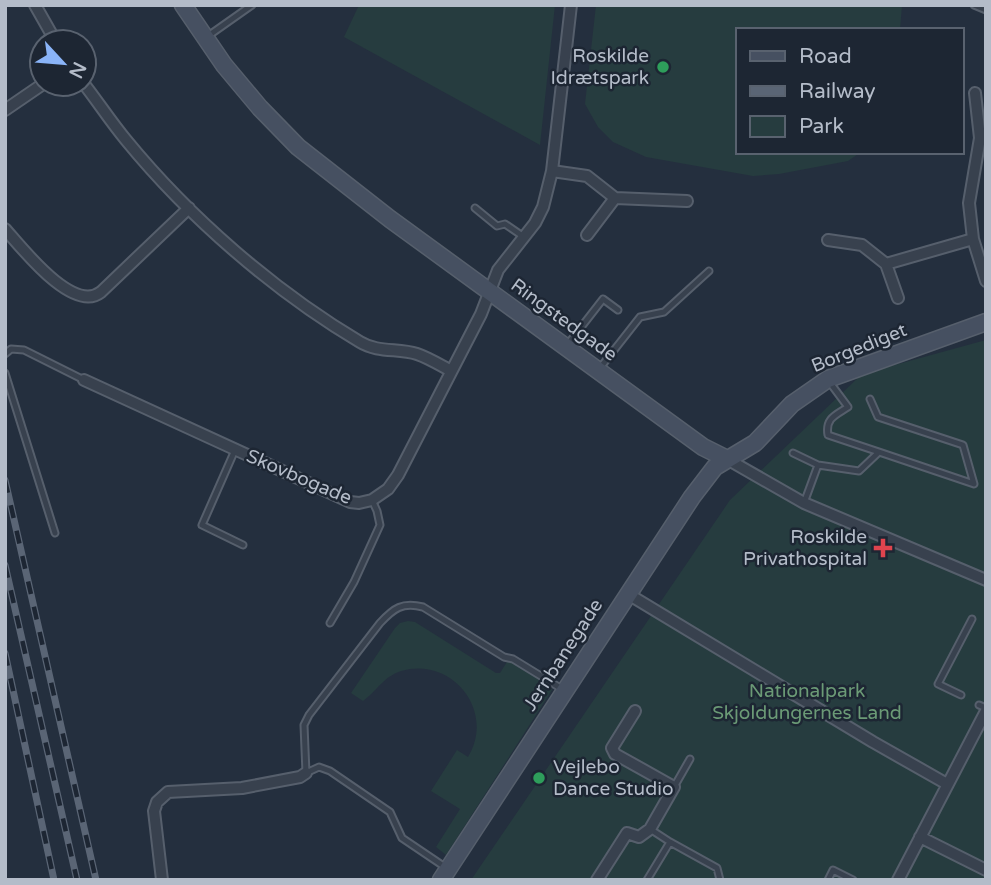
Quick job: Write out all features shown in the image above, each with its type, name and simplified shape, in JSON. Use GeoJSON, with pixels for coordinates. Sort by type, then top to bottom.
{"type":"FeatureCollection","features":[{"type":"Feature","properties":{"kind":"main road","name":"Ringstedgade"},"geometry":{"type":"LineString","coordinates":[[183,5],[224,65],[296,145],[390,219],[490,292],[703,447],[727,459]]}},
{"type":"Feature","properties":{"kind":"main road","name":"Borgediget"},"geometry":{"type":"LineString","coordinates":[[727,459],[755,443],[792,404],[828,379],[986,322]]}},
{"type":"Feature","properties":{"kind":"main road","name":"Jernbanegade"},"geometry":{"type":"LineString","coordinates":[[444,875],[706,477],[727,459]]}},
{"type":"Feature","properties":{"kind":"street"},"geometry":{"type":"LineString","coordinates":[[35,5],[48,28]]}},
{"type":"Feature","properties":{"kind":"street","name":"Skovbogade"},"geometry":{"type":"LineString","coordinates":[[83,380],[350,502],[372,500],[388,489],[398,475],[481,314],[498,270],[543,207],[552,171],[571,5]]}},
{"type":"Feature","properties":{"kind":"street"},"geometry":{"type":"LineString","coordinates":[[975,93],[983,138],[969,203],[973,239],[986,281]]}},
{"type":"Feature","properties":{"kind":"street"},"geometry":{"type":"LineString","coordinates":[[5,110],[28,94]]}},
{"type":"Feature","properties":{"kind":"street"},"geometry":{"type":"LineString","coordinates":[[94,98],[126,140],[189,208],[309,309],[363,344],[418,354],[451,371]]}},
{"type":"Feature","properties":{"kind":"street"},"geometry":{"type":"LineString","coordinates":[[552,171],[587,176],[615,198],[687,201]]}},
{"type":"Feature","properties":{"kind":"street"},"geometry":{"type":"LineString","coordinates":[[587,235],[615,198]]}},
{"type":"Feature","properties":{"kind":"street"},"geometry":{"type":"LineString","coordinates":[[5,229],[32,260],[66,290],[89,298],[101,292],[189,208]]}},
{"type":"Feature","properties":{"kind":"street"},"geometry":{"type":"LineString","coordinates":[[886,264],[973,239]]}},
{"type":"Feature","properties":{"kind":"street"},"geometry":{"type":"LineString","coordinates":[[828,240],[862,245],[886,264],[898,298]]}},
{"type":"Feature","properties":{"kind":"street","name":"Ringstedgade"},"geometry":{"type":"LineString","coordinates":[[727,459],[804,503],[986,580]]}},
{"type":"Feature","properties":{"kind":"street"},"geometry":{"type":"LineString","coordinates":[[628,594],[947,784]]}},
{"type":"Feature","properties":{"kind":"street"},"geometry":{"type":"LineString","coordinates":[[898,880],[984,708]]}},
{"type":"Feature","properties":{"kind":"street"},"geometry":{"type":"LineString","coordinates":[[597,880],[627,833],[639,837],[650,829],[674,787],[612,748],[635,711]]}},
{"type":"Feature","properties":{"kind":"street"},"geometry":{"type":"LineString","coordinates":[[162,880],[154,811],[162,795],[168,792],[242,788],[300,777],[306,773]]}},
{"type":"Feature","properties":{"kind":"street"},"geometry":{"type":"LineString","coordinates":[[920,836],[986,870]]}},
{"type":"Feature","properties":{"kind":"lane"},"geometry":{"type":"LineString","coordinates":[[206,38],[251,5]]}},
{"type":"Feature","properties":{"kind":"lane"},"geometry":{"type":"LineString","coordinates":[[974,5],[986,10]]}},
{"type":"Feature","properties":{"kind":"lane"},"geometry":{"type":"LineString","coordinates":[[475,208],[497,226],[505,224],[524,237]]}},
{"type":"Feature","properties":{"kind":"lane"},"geometry":{"type":"LineString","coordinates":[[598,370],[640,317],[664,312],[709,271]]}},
{"type":"Feature","properties":{"kind":"lane"},"geometry":{"type":"LineString","coordinates":[[566,346],[603,299],[618,310]]}},
{"type":"Feature","properties":{"kind":"lane"},"geometry":{"type":"LineString","coordinates":[[5,354],[10,349],[24,350],[83,380]]}},
{"type":"Feature","properties":{"kind":"lane"},"geometry":{"type":"LineString","coordinates":[[5,373],[55,533]]}},
{"type":"Feature","properties":{"kind":"lane"},"geometry":{"type":"LineString","coordinates":[[828,379],[848,407],[830,418],[826,426],[828,435],[974,484],[963,446],[878,417],[870,399]]}},
{"type":"Feature","properties":{"kind":"lane"},"geometry":{"type":"LineString","coordinates":[[235,449],[202,525],[243,545]]}},
{"type":"Feature","properties":{"kind":"lane"},"geometry":{"type":"LineString","coordinates":[[793,453],[818,465],[859,471],[879,452]]}},
{"type":"Feature","properties":{"kind":"lane"},"geometry":{"type":"LineString","coordinates":[[804,503],[818,465]]}},
{"type":"Feature","properties":{"kind":"lane"},"geometry":{"type":"LineString","coordinates":[[330,623],[362,566],[380,525],[372,500]]}},
{"type":"Feature","properties":{"kind":"lane"},"geometry":{"type":"LineString","coordinates":[[444,875],[402,838],[390,812],[330,771],[319,767],[306,773],[304,725],[309,715],[380,623],[393,609],[407,603],[423,607],[565,691]]}},
{"type":"Feature","properties":{"kind":"lane"},"geometry":{"type":"LineString","coordinates":[[961,695],[939,684],[972,619]]}},
{"type":"Feature","properties":{"kind":"lane"},"geometry":{"type":"LineString","coordinates":[[674,787],[690,759]]}},
{"type":"Feature","properties":{"kind":"lane"},"geometry":{"type":"LineString","coordinates":[[650,829],[717,868],[720,880]]}},
{"type":"Feature","properties":{"kind":"lane"},"geometry":{"type":"LineString","coordinates":[[648,880],[670,842]]}},
{"type":"Feature","properties":{"kind":"lane"},"geometry":{"type":"LineString","coordinates":[[828,880],[833,870],[853,880]]}},
{"type":"Feature","properties":{"kind":"green space","name":"Roskilde Idrætspark"},"geometry":{"type":"Polygon","coordinates":[[[359,5],[555,5],[540,145],[344,37],[359,5]]]}},
{"type":"Feature","properties":{"kind":"green space","name":"Roskilde Idrætspark"},"geometry":{"type":"Polygon","coordinates":[[[596,5],[902,5],[900,28],[736,28],[736,154],[858,154],[848,161],[753,176],[646,157],[613,142],[598,127],[585,104],[596,5]]]}},
{"type":"Feature","properties":{"kind":"green space","name":"Nationalpark Skjoldungernes Land"},"geometry":{"type":"Polygon","coordinates":[[[986,340],[986,880],[471,880],[730,500],[862,374],[986,340]]]}},
{"type":"Feature","properties":{"kind":"green space"},"geometry":{"type":"Polygon","coordinates":[[[408,621],[415,622],[496,673],[500,673],[507,662],[510,662],[552,690],[446,855],[436,847],[460,809],[431,791],[457,750],[468,757],[475,739],[477,722],[473,706],[464,691],[452,679],[437,672],[420,669],[395,674],[363,701],[351,693],[395,628],[408,621]]]}},
{"type":"Feature","properties":{"kind":"railway"},"geometry":{"type":"LineString","coordinates":[[5,480],[96,880]]}},
{"type":"Feature","properties":{"kind":"railway"},"geometry":{"type":"LineString","coordinates":[[5,565],[77,880]]}},
{"type":"Feature","properties":{"kind":"railway"},"geometry":{"type":"LineString","coordinates":[[5,653],[54,880]]}},
{"type":"Feature","properties":{"kind":"place","name":"Roskilde Idrætspark"},"geometry":{"type":"Point","coordinates":[663,67]}},
{"type":"Feature","properties":{"kind":"place","name":"Roskilde Privathospital"},"geometry":{"type":"Point","coordinates":[883,548]}},
{"type":"Feature","properties":{"kind":"place","name":"Vejlebo Dance Studio"},"geometry":{"type":"Point","coordinates":[539,778]}}]}
